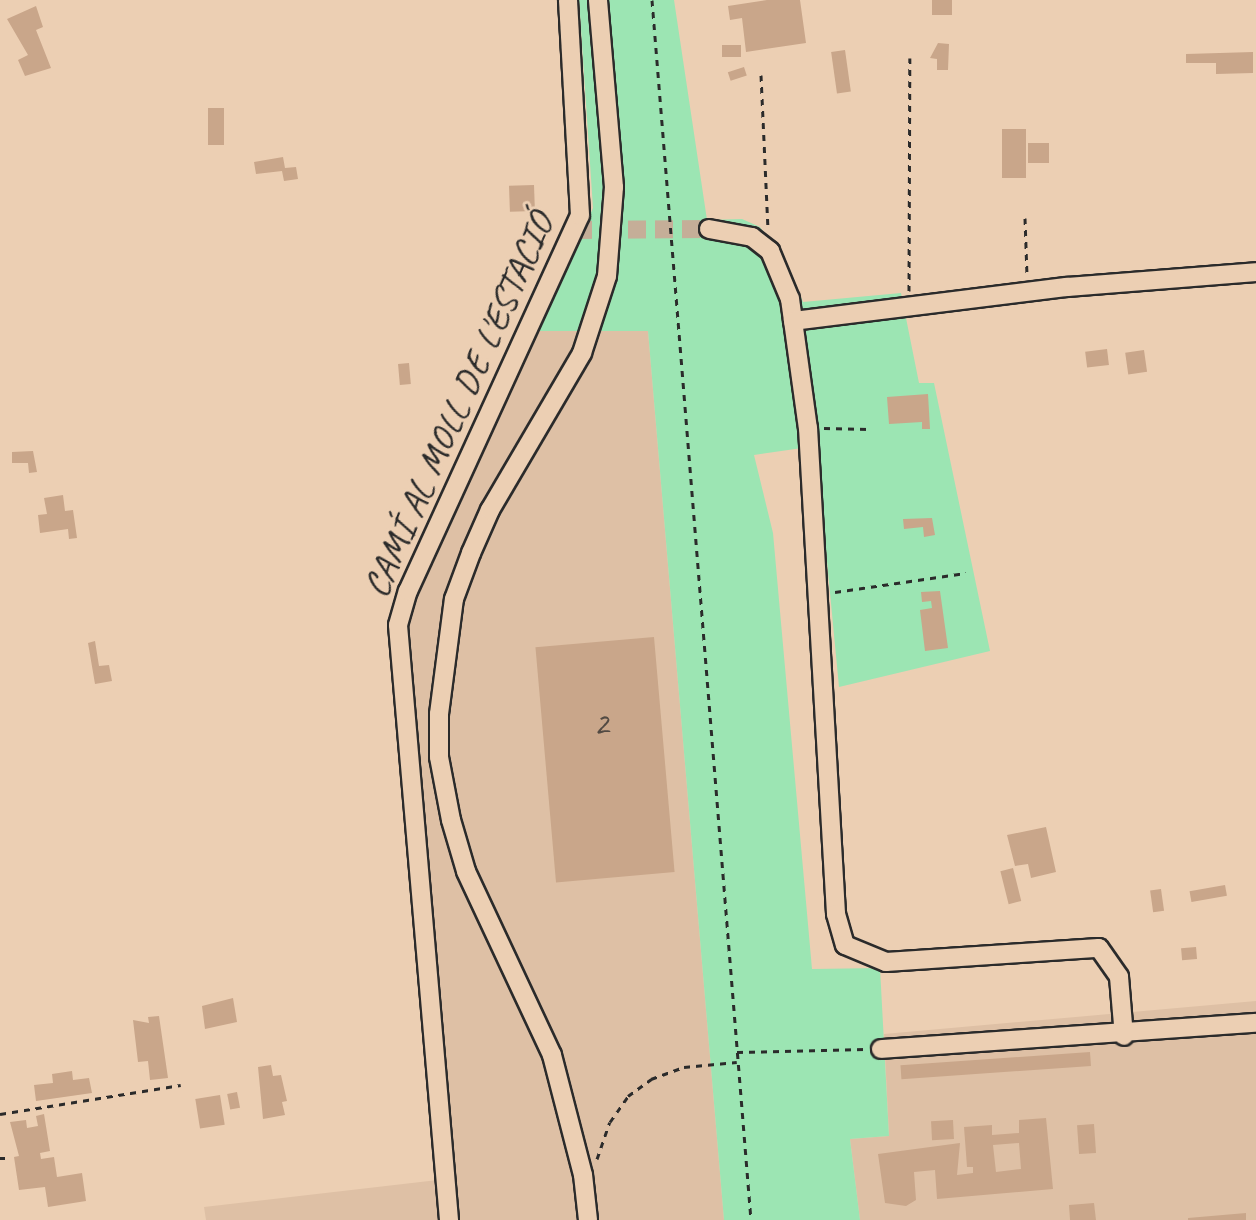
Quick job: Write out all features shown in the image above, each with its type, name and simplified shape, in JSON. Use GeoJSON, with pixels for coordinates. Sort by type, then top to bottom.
{"type":"FeatureCollection","features":[{"type":"Feature","properties":{"kind":"street","name":"CAMÍ AL MOLL DE L'ESTACIÓ"},"geometry":{"type":"LineString","coordinates":[[449,1220],[398,625],[408,591],[580,215],[568,0]]}},
{"type":"Feature","properties":{"kind":"street"},"geometry":{"type":"LineString","coordinates":[[588,1220],[583,1175],[552,1055],[466,871],[439,757],[439,714],[454,599],[471,553],[490,510],[582,353],[607,276],[614,187],[598,0]]}},
{"type":"Feature","properties":{"kind":"street"},"geometry":{"type":"LineString","coordinates":[[709,229],[752,237],[770,251],[793,321],[808,428],[836,914],[845,945],[886,962],[1099,948],[1119,977],[1124,1036]]}},
{"type":"Feature","properties":{"kind":"street"},"geometry":{"type":"LineString","coordinates":[[793,321],[1028,292],[1256,272]]}},
{"type":"Feature","properties":{"kind":"street"},"geometry":{"type":"LineString","coordinates":[[881,1049],[1124,1036],[1256,1023]]}},
{"type":"Feature","properties":{"kind":"path"},"geometry":{"type":"LineString","coordinates":[[652,0],[751,1220]]}},
{"type":"Feature","properties":{"kind":"path"},"geometry":{"type":"LineString","coordinates":[[909,306],[910,58]]}},
{"type":"Feature","properties":{"kind":"path"},"geometry":{"type":"LineString","coordinates":[[761,75],[770,251]]}},
{"type":"Feature","properties":{"kind":"path"},"geometry":{"type":"LineString","coordinates":[[1025,218],[1028,292]]}},
{"type":"Feature","properties":{"kind":"path"},"geometry":{"type":"LineString","coordinates":[[808,428],[869,429]]}},
{"type":"Feature","properties":{"kind":"path"},"geometry":{"type":"LineString","coordinates":[[819,594],[966,573]]}},
{"type":"Feature","properties":{"kind":"path"},"geometry":{"type":"LineString","coordinates":[[736,1053],[881,1049]]}},
{"type":"Feature","properties":{"kind":"path"},"geometry":{"type":"LineString","coordinates":[[583,1175],[594,1173],[600,1142],[628,1096],[651,1079],[684,1067],[737,1062]]}},
{"type":"Feature","properties":{"kind":"path"},"geometry":{"type":"LineString","coordinates":[[0,1114],[181,1085]]}},
{"type":"Feature","properties":{"kind":"shaded area"},"geometry":{"type":"Polygon","coordinates":[[[538,331],[648,331],[724,1220],[206,1220],[204,1207],[455,1178],[406,623],[538,331]]]}},
{"type":"Feature","properties":{"kind":"shaded area"},"geometry":{"type":"Polygon","coordinates":[[[1256,1001],[1256,1220],[860,1220],[850,1139],[889,1136],[884,1034],[1256,1001]]]}},
{"type":"Feature","properties":{"kind":"green space"},"geometry":{"type":"Polygon","coordinates":[[[579,0],[674,0],[707,220],[742,219],[760,227],[786,261],[803,302],[901,293],[919,383],[934,383],[990,651],[839,687],[816,446],[754,455],[773,533],[812,969],[880,968],[889,1136],[850,1139],[860,1220],[724,1220],[648,331],[538,331],[593,208],[579,0]]]}},
{"type":"Feature","properties":{"kind":"building"},"geometry":{"type":"Polygon","coordinates":[[[767,0],[800,0],[806,43],[746,52],[742,18],[730,20],[728,6],[767,0]]]}},
{"type":"Feature","properties":{"kind":"building"},"geometry":{"type":"Polygon","coordinates":[[[932,0],[952,0],[952,15],[932,15],[932,0]]]}},
{"type":"Feature","properties":{"kind":"building"},"geometry":{"type":"Polygon","coordinates":[[[36,6],[43,27],[36,30],[51,68],[25,76],[18,60],[28,55],[7,19],[36,6]]]}},
{"type":"Feature","properties":{"kind":"building"},"geometry":{"type":"Polygon","coordinates":[[[938,43],[949,44],[948,70],[937,70],[937,59],[930,58],[938,43]]]}},
{"type":"Feature","properties":{"kind":"building"},"geometry":{"type":"Polygon","coordinates":[[[722,45],[741,45],[741,57],[722,57],[722,45]]]}},
{"type":"Feature","properties":{"kind":"building"},"geometry":{"type":"Polygon","coordinates":[[[845,50],[851,92],[837,94],[831,52],[845,50]]]}},
{"type":"Feature","properties":{"kind":"building"},"geometry":{"type":"Polygon","coordinates":[[[1253,52],[1253,73],[1216,74],[1216,63],[1186,63],[1186,54],[1253,52]]]}},
{"type":"Feature","properties":{"kind":"building"},"geometry":{"type":"Polygon","coordinates":[[[744,67],[747,76],[731,81],[728,72],[744,67]]]}},
{"type":"Feature","properties":{"kind":"building"},"geometry":{"type":"Polygon","coordinates":[[[208,108],[224,108],[224,145],[208,145],[208,108]]]}},
{"type":"Feature","properties":{"kind":"building"},"geometry":{"type":"Polygon","coordinates":[[[1002,129],[1026,129],[1026,178],[1002,178],[1002,129]]]}},
{"type":"Feature","properties":{"kind":"building"},"geometry":{"type":"Polygon","coordinates":[[[1028,143],[1049,143],[1049,163],[1028,163],[1028,143]]]}},
{"type":"Feature","properties":{"kind":"building"},"geometry":{"type":"Polygon","coordinates":[[[283,157],[285,168],[296,167],[298,179],[284,181],[282,171],[256,174],[254,162],[283,157]]]}},
{"type":"Feature","properties":{"kind":"building"},"geometry":{"type":"Polygon","coordinates":[[[534,185],[535,211],[510,212],[509,186],[534,185]]]}},
{"type":"Feature","properties":{"kind":"building"},"geometry":{"type":"Polygon","coordinates":[[[1107,349],[1109,365],[1087,368],[1085,352],[1107,349]]]}},
{"type":"Feature","properties":{"kind":"building"},"geometry":{"type":"Polygon","coordinates":[[[1144,350],[1147,372],[1128,374],[1125,353],[1144,350]]]}},
{"type":"Feature","properties":{"kind":"building"},"geometry":{"type":"Polygon","coordinates":[[[409,363],[411,384],[400,385],[398,364],[409,363]]]}},
{"type":"Feature","properties":{"kind":"building"},"geometry":{"type":"Polygon","coordinates":[[[928,394],[930,429],[922,429],[922,422],[889,424],[887,397],[928,394]]]}},
{"type":"Feature","properties":{"kind":"building"},"geometry":{"type":"Polygon","coordinates":[[[33,451],[37,472],[29,473],[28,463],[12,463],[12,452],[33,451]]]}},
{"type":"Feature","properties":{"kind":"building"},"geometry":{"type":"Polygon","coordinates":[[[63,495],[65,511],[73,510],[77,538],[69,539],[68,529],[40,533],[38,515],[47,514],[44,498],[63,495]]]}},
{"type":"Feature","properties":{"kind":"building"},"geometry":{"type":"Polygon","coordinates":[[[932,518],[935,535],[924,537],[923,527],[904,529],[903,519],[932,518]]]}},
{"type":"Feature","properties":{"kind":"building"},"geometry":{"type":"Polygon","coordinates":[[[940,591],[948,648],[925,651],[920,610],[932,608],[931,601],[922,602],[921,592],[940,591]]]}},
{"type":"Feature","properties":{"kind":"building"},"geometry":{"type":"Polygon","coordinates":[[[654,637],[675,872],[556,882],[535,647],[654,637]]]}},
{"type":"Feature","properties":{"kind":"building"},"geometry":{"type":"Polygon","coordinates":[[[95,641],[99,666],[109,665],[112,681],[95,684],[88,643],[95,641]]]}},
{"type":"Feature","properties":{"kind":"building"},"geometry":{"type":"Polygon","coordinates":[[[1046,827],[1056,872],[1031,878],[1028,864],[1015,866],[1007,835],[1046,827]]]}},
{"type":"Feature","properties":{"kind":"building"},"geometry":{"type":"Polygon","coordinates":[[[1013,868],[1021,901],[1009,904],[1000,871],[1013,868]]]}},
{"type":"Feature","properties":{"kind":"building"},"geometry":{"type":"Polygon","coordinates":[[[1225,885],[1227,896],[1191,902],[1190,891],[1225,885]]]}},
{"type":"Feature","properties":{"kind":"building"},"geometry":{"type":"Polygon","coordinates":[[[1161,889],[1164,911],[1153,912],[1150,891],[1161,889]]]}},
{"type":"Feature","properties":{"kind":"building"},"geometry":{"type":"Polygon","coordinates":[[[1196,947],[1197,959],[1182,960],[1181,948],[1196,947]]]}},
{"type":"Feature","properties":{"kind":"building"},"geometry":{"type":"Polygon","coordinates":[[[233,998],[237,1022],[205,1029],[202,1006],[233,998]]]}},
{"type":"Feature","properties":{"kind":"building"},"geometry":{"type":"Polygon","coordinates":[[[159,1016],[168,1078],[150,1080],[148,1061],[138,1062],[133,1020],[149,1023],[148,1017],[159,1016]]]}},
{"type":"Feature","properties":{"kind":"building"},"geometry":{"type":"Polygon","coordinates":[[[1090,1052],[1091,1066],[901,1079],[900,1065],[1090,1052]]]}},
{"type":"Feature","properties":{"kind":"building"},"geometry":{"type":"Polygon","coordinates":[[[271,1065],[273,1076],[281,1075],[287,1101],[282,1102],[285,1115],[263,1119],[258,1067],[271,1065]]]}},
{"type":"Feature","properties":{"kind":"building"},"geometry":{"type":"Polygon","coordinates":[[[72,1071],[73,1080],[89,1078],[92,1093],[36,1101],[34,1085],[53,1083],[52,1074],[72,1071]]]}},
{"type":"Feature","properties":{"kind":"building"},"geometry":{"type":"Polygon","coordinates":[[[237,1092],[240,1108],[230,1110],[227,1094],[237,1092]]]}},
{"type":"Feature","properties":{"kind":"building"},"geometry":{"type":"Polygon","coordinates":[[[220,1095],[225,1125],[200,1129],[195,1099],[220,1095]]]}},
{"type":"Feature","properties":{"kind":"building"},"geometry":{"type":"Polygon","coordinates":[[[44,1114],[50,1151],[40,1153],[41,1159],[54,1157],[57,1177],[82,1173],[86,1201],[48,1207],[45,1187],[19,1190],[14,1157],[19,1156],[10,1122],[26,1120],[27,1128],[38,1126],[36,1116],[44,1114]]]}},
{"type":"Feature","properties":{"kind":"building"},"geometry":{"type":"Polygon","coordinates":[[[1046,1118],[1053,1189],[937,1199],[935,1170],[914,1172],[916,1200],[906,1206],[885,1203],[878,1154],[960,1143],[957,1175],[973,1173],[973,1167],[967,1167],[964,1127],[992,1125],[992,1135],[1019,1133],[1019,1120],[1046,1118]],[[1019,1143],[993,1145],[996,1172],[1021,1169],[1019,1143]]]}},
{"type":"Feature","properties":{"kind":"building"},"geometry":{"type":"Polygon","coordinates":[[[953,1120],[954,1139],[932,1140],[931,1121],[953,1120]]]}},
{"type":"Feature","properties":{"kind":"building"},"geometry":{"type":"Polygon","coordinates":[[[1094,1124],[1096,1153],[1079,1154],[1077,1125],[1094,1124]]]}},
{"type":"Feature","properties":{"kind":"building"},"geometry":{"type":"Polygon","coordinates":[[[1094,1203],[1096,1220],[1070,1220],[1069,1205],[1094,1203]]]}},
{"type":"Feature","properties":{"kind":"building"},"geometry":{"type":"Polygon","coordinates":[[[1246,1213],[1246,1220],[1188,1220],[1188,1218],[1246,1213]]]}},
{"type":"Feature","properties":{"kind":"tunnel"},"geometry":{"type":"LineString","coordinates":[[574,230],[709,229]]}}]}
